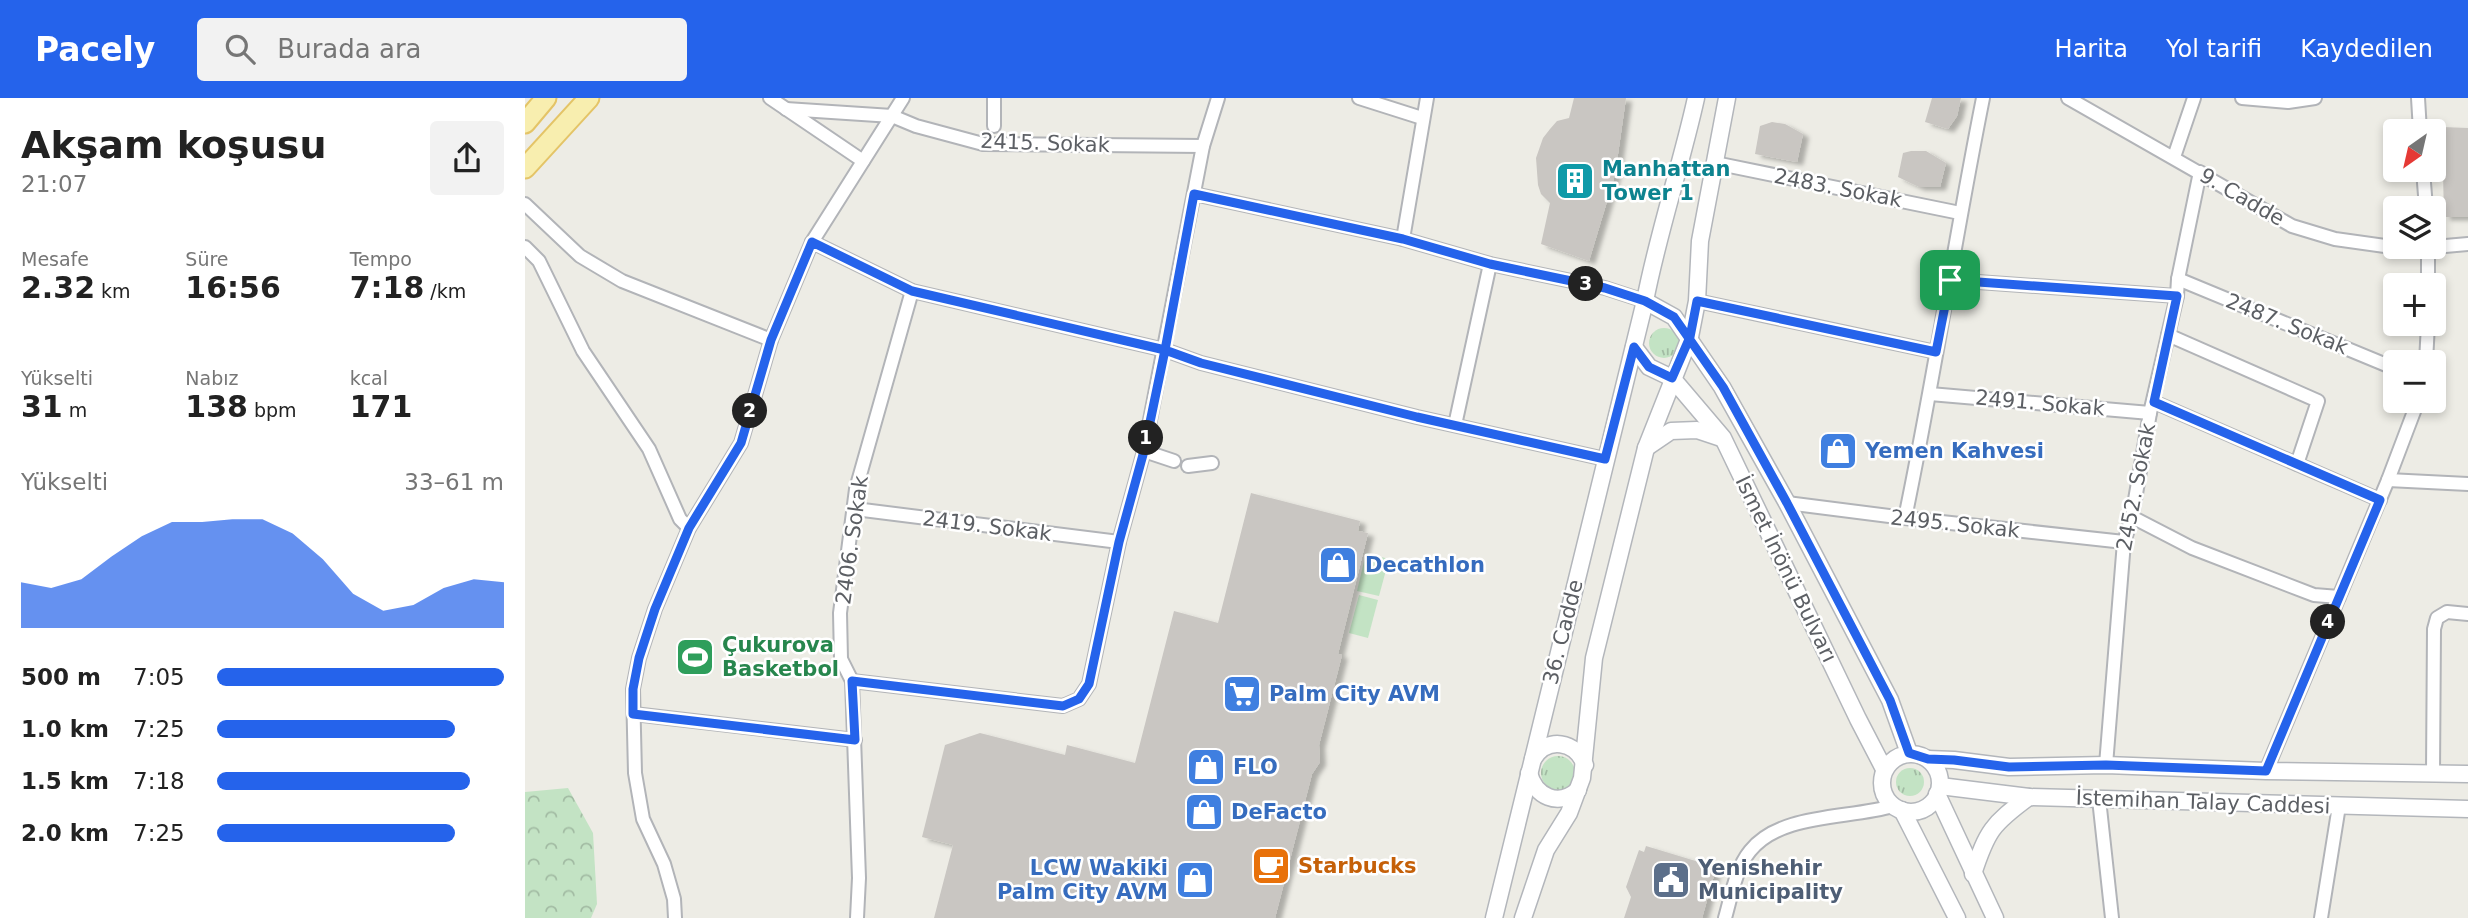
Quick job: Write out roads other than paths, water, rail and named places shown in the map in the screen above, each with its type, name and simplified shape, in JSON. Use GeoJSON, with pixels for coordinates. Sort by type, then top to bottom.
{"type":"FeatureCollection","features":[{"type":"Feature","properties":{"kind":"main road"},"geometry":{"type":"LineString","coordinates":[[525,168],[589,98]]}},
{"type":"Feature","properties":{"kind":"main road"},"geometry":{"type":"LineString","coordinates":[[1634,347],[1652,265],[1682,160],[1696,98]]}},
{"type":"Feature","properties":{"kind":"main road"},"geometry":{"type":"LineString","coordinates":[[1523,918],[1546,850],[1569,813],[1585,765],[1594,659],[1646,447],[1690,337],[1697,301],[1699,241],[1727,98]]}},
{"type":"Feature","properties":{"kind":"main road"},"geometry":{"type":"LineString","coordinates":[[525,122],[545,100]]}},
{"type":"Feature","properties":{"kind":"main road","name":"İsmet İnönü Bulvarı"},"geometry":{"type":"LineString","coordinates":[[1645,301],[1674,317],[1723,387],[1890,700],[1909,753]]}},
{"type":"Feature","properties":{"kind":"main road","name":"İsmet İnönü Bulvarı"},"geometry":{"type":"LineString","coordinates":[[1634,347],[1649,367],[1672,378],[1723,438],[1884,769]]}},
{"type":"Feature","properties":{"kind":"main road","name":"36. Cadde"},"geometry":{"type":"LineString","coordinates":[[1494,918],[1634,347]]}},
{"type":"Feature","properties":{"kind":"main road"},"geometry":{"type":"LineString","coordinates":[[1646,447],[1671,431],[1697,430],[1723,438]]}},
{"type":"Feature","properties":{"kind":"main road"},"geometry":{"type":"LineString","coordinates":[[1578,790],[1567,798],[1550,798],[1536,789],[1530,767],[1541,749],[1557,744],[1573,748],[1580,754],[1585,765]]}},
{"type":"Feature","properties":{"kind":"main road"},"geometry":{"type":"LineString","coordinates":[[1897,808],[1919,811],[1933,802],[1938,790],[1939,776],[1928,759],[1909,753],[1891,761],[1884,769],[1882,789],[1886,798],[1897,808],[1957,918]]}},
{"type":"Feature","properties":{"kind":"main road","name":"İstemihan Talay Caddesi"},"geometry":{"type":"LineString","coordinates":[[1928,759],[2009,767],[2106,765],[2468,774]]}},
{"type":"Feature","properties":{"kind":"main road"},"geometry":{"type":"LineString","coordinates":[[1938,790],[1973,874],[1995,918]]}},
{"type":"Feature","properties":{"kind":"main road","name":"İstemihan Talay Caddesi"},"geometry":{"type":"LineString","coordinates":[[1938,790],[2029,797],[2468,809]]}},
{"type":"Feature","properties":{"kind":"main road"},"geometry":{"type":"LineString","coordinates":[[1973,874],[1983,842],[1999,818],[2029,797]]}},
{"type":"Feature","properties":{"kind":"street"},"geometry":{"type":"LineString","coordinates":[[770,98],[863,161]]}},
{"type":"Feature","properties":{"kind":"street"},"geometry":{"type":"LineString","coordinates":[[674,918],[674,899],[664,864],[643,819],[635,773],[633,689],[639,658],[655,609],[689,528],[741,443],[771,340],[812,242],[903,98]]}},
{"type":"Feature","properties":{"kind":"street"},"geometry":{"type":"LineString","coordinates":[[994,98],[994,126]]}},
{"type":"Feature","properties":{"kind":"street"},"geometry":{"type":"LineString","coordinates":[[852,681],[1063,706],[1079,699],[1089,684],[1119,542],[1144,451],[1203,146],[1218,98]]}},
{"type":"Feature","properties":{"kind":"street"},"geometry":{"type":"LineString","coordinates":[[1359,98],[1422,117]]}},
{"type":"Feature","properties":{"kind":"street"},"geometry":{"type":"LineString","coordinates":[[1403,239],[1427,98]]}},
{"type":"Feature","properties":{"kind":"street"},"geometry":{"type":"LineString","coordinates":[[1905,518],[1983,98]]}},
{"type":"Feature","properties":{"kind":"street","name":"9. Cadde"},"geometry":{"type":"LineString","coordinates":[[2068,98],[2292,226],[2335,239],[2383,246]]}},
{"type":"Feature","properties":{"kind":"street"},"geometry":{"type":"LineString","coordinates":[[2174,157],[2194,98]]}},
{"type":"Feature","properties":{"kind":"street"},"geometry":{"type":"LineString","coordinates":[[2242,98],[2288,102],[2315,98]]}},
{"type":"Feature","properties":{"kind":"street"},"geometry":{"type":"LineString","coordinates":[[2418,98],[2419,119]]}},
{"type":"Feature","properties":{"kind":"street"},"geometry":{"type":"LineString","coordinates":[[525,113],[545,100]]}},
{"type":"Feature","properties":{"kind":"street","name":"2415. Sokak"},"geometry":{"type":"LineString","coordinates":[[786,109],[892,116],[916,126],[983,145],[1203,146]]}},
{"type":"Feature","properties":{"kind":"street","name":"2483. Sokak"},"geometry":{"type":"LineString","coordinates":[[1715,163],[1960,213]]}},
{"type":"Feature","properties":{"kind":"street","name":"2452. Sokak"},"geometry":{"type":"LineString","coordinates":[[2106,765],[2123,542],[2132,517],[2200,172]]}},
{"type":"Feature","properties":{"kind":"street"},"geometry":{"type":"LineString","coordinates":[[1194,194],[1403,239],[1490,264],[1605,288],[1645,301]]}},
{"type":"Feature","properties":{"kind":"street"},"geometry":{"type":"LineString","coordinates":[[525,204],[580,256],[622,281],[771,340]]}},
{"type":"Feature","properties":{"kind":"street"},"geometry":{"type":"LineString","coordinates":[[812,242],[912,291],[1165,350],[1201,363],[1455,425],[1605,459]]}},
{"type":"Feature","properties":{"kind":"street","name":"9. Cadde"},"geometry":{"type":"LineString","coordinates":[[2446,246],[2468,244]]}},
{"type":"Feature","properties":{"kind":"street"},"geometry":{"type":"LineString","coordinates":[[525,247],[539,261],[583,351],[649,449],[680,519],[689,528]]}},
{"type":"Feature","properties":{"kind":"street"},"geometry":{"type":"LineString","coordinates":[[1455,425],[1490,264]]}},
{"type":"Feature","properties":{"kind":"street","name":"2487. Sokak"},"geometry":{"type":"LineString","coordinates":[[2178,279],[2383,364]]}},
{"type":"Feature","properties":{"kind":"street"},"geometry":{"type":"LineString","coordinates":[[1950,280],[2177,296]]}},
{"type":"Feature","properties":{"kind":"street","name":"2406. Sokak"},"geometry":{"type":"LineString","coordinates":[[857,918],[859,878],[852,681],[841,659],[840,613],[856,489],[912,291]]}},
{"type":"Feature","properties":{"kind":"street"},"geometry":{"type":"LineString","coordinates":[[1697,301],[1936,352]]}},
{"type":"Feature","properties":{"kind":"street"},"geometry":{"type":"LineString","coordinates":[[2168,335],[2318,401],[2297,464]]}},
{"type":"Feature","properties":{"kind":"street","name":"2491. Sokak"},"geometry":{"type":"LineString","coordinates":[[1930,394],[2152,407],[2380,500]]}},
{"type":"Feature","properties":{"kind":"street"},"geometry":{"type":"LineString","coordinates":[[2266,771],[2380,500],[2413,413]]}},
{"type":"Feature","properties":{"kind":"street"},"geometry":{"type":"LineString","coordinates":[[1144,451],[1174,461]]}},
{"type":"Feature","properties":{"kind":"street"},"geometry":{"type":"LineString","coordinates":[[1188,466],[1212,463]]}},
{"type":"Feature","properties":{"kind":"street"},"geometry":{"type":"LineString","coordinates":[[2388,480],[2468,484]]}},
{"type":"Feature","properties":{"kind":"street","name":"2495. Sokak"},"geometry":{"type":"LineString","coordinates":[[1787,503],[2123,542]]}},
{"type":"Feature","properties":{"kind":"street","name":"2419. Sokak"},"geometry":{"type":"LineString","coordinates":[[855,509],[1119,542]]}},
{"type":"Feature","properties":{"kind":"street"},"geometry":{"type":"LineString","coordinates":[[2132,517],[2204,553],[2314,595],[2339,597]]}},
{"type":"Feature","properties":{"kind":"street"},"geometry":{"type":"LineString","coordinates":[[2433,773],[2434,629],[2437,618],[2447,612],[2468,614]]}},
{"type":"Feature","properties":{"kind":"street"},"geometry":{"type":"LineString","coordinates":[[633,714],[855,740]]}},
{"type":"Feature","properties":{"kind":"street"},"geometry":{"type":"LineString","coordinates":[[2099,799],[2112,918]]}},
{"type":"Feature","properties":{"kind":"street"},"geometry":{"type":"LineString","coordinates":[[2321,918],[2339,806]]}},
{"type":"Feature","properties":{"kind":"street"},"geometry":{"type":"LineString","coordinates":[[1724,918],[1748,853],[1764,836],[1787,824],[1897,808]]}},
{"type":"Feature","properties":{"kind":"place","name":"Manhattan Tower 1"},"geometry":{"type":"Point","coordinates":[1575,181]}},
{"type":"Feature","properties":{"kind":"place","name":"Yemen Kahvesi"},"geometry":{"type":"Point","coordinates":[1838,451]}},
{"type":"Feature","properties":{"kind":"place","name":"Decathlon"},"geometry":{"type":"Point","coordinates":[1338,565]}},
{"type":"Feature","properties":{"kind":"place","name":"Çukurova Basketbol"},"geometry":{"type":"Point","coordinates":[695,657]}},
{"type":"Feature","properties":{"kind":"place","name":"Palm City AVM"},"geometry":{"type":"Point","coordinates":[1242,694]}},
{"type":"Feature","properties":{"kind":"place","name":"FLO"},"geometry":{"type":"Point","coordinates":[1206,767]}},
{"type":"Feature","properties":{"kind":"place","name":"DeFacto"},"geometry":{"type":"Point","coordinates":[1204,812]}},
{"type":"Feature","properties":{"kind":"place","name":"Starbucks"},"geometry":{"type":"Point","coordinates":[1271,866]}},
{"type":"Feature","properties":{"kind":"place","name":"LCW Wakiki Palm City AVM"},"geometry":{"type":"Point","coordinates":[1195,880]}},
{"type":"Feature","properties":{"kind":"place","name":"Yenishehir Municipality"},"geometry":{"type":"Point","coordinates":[1671,880]}}]}
